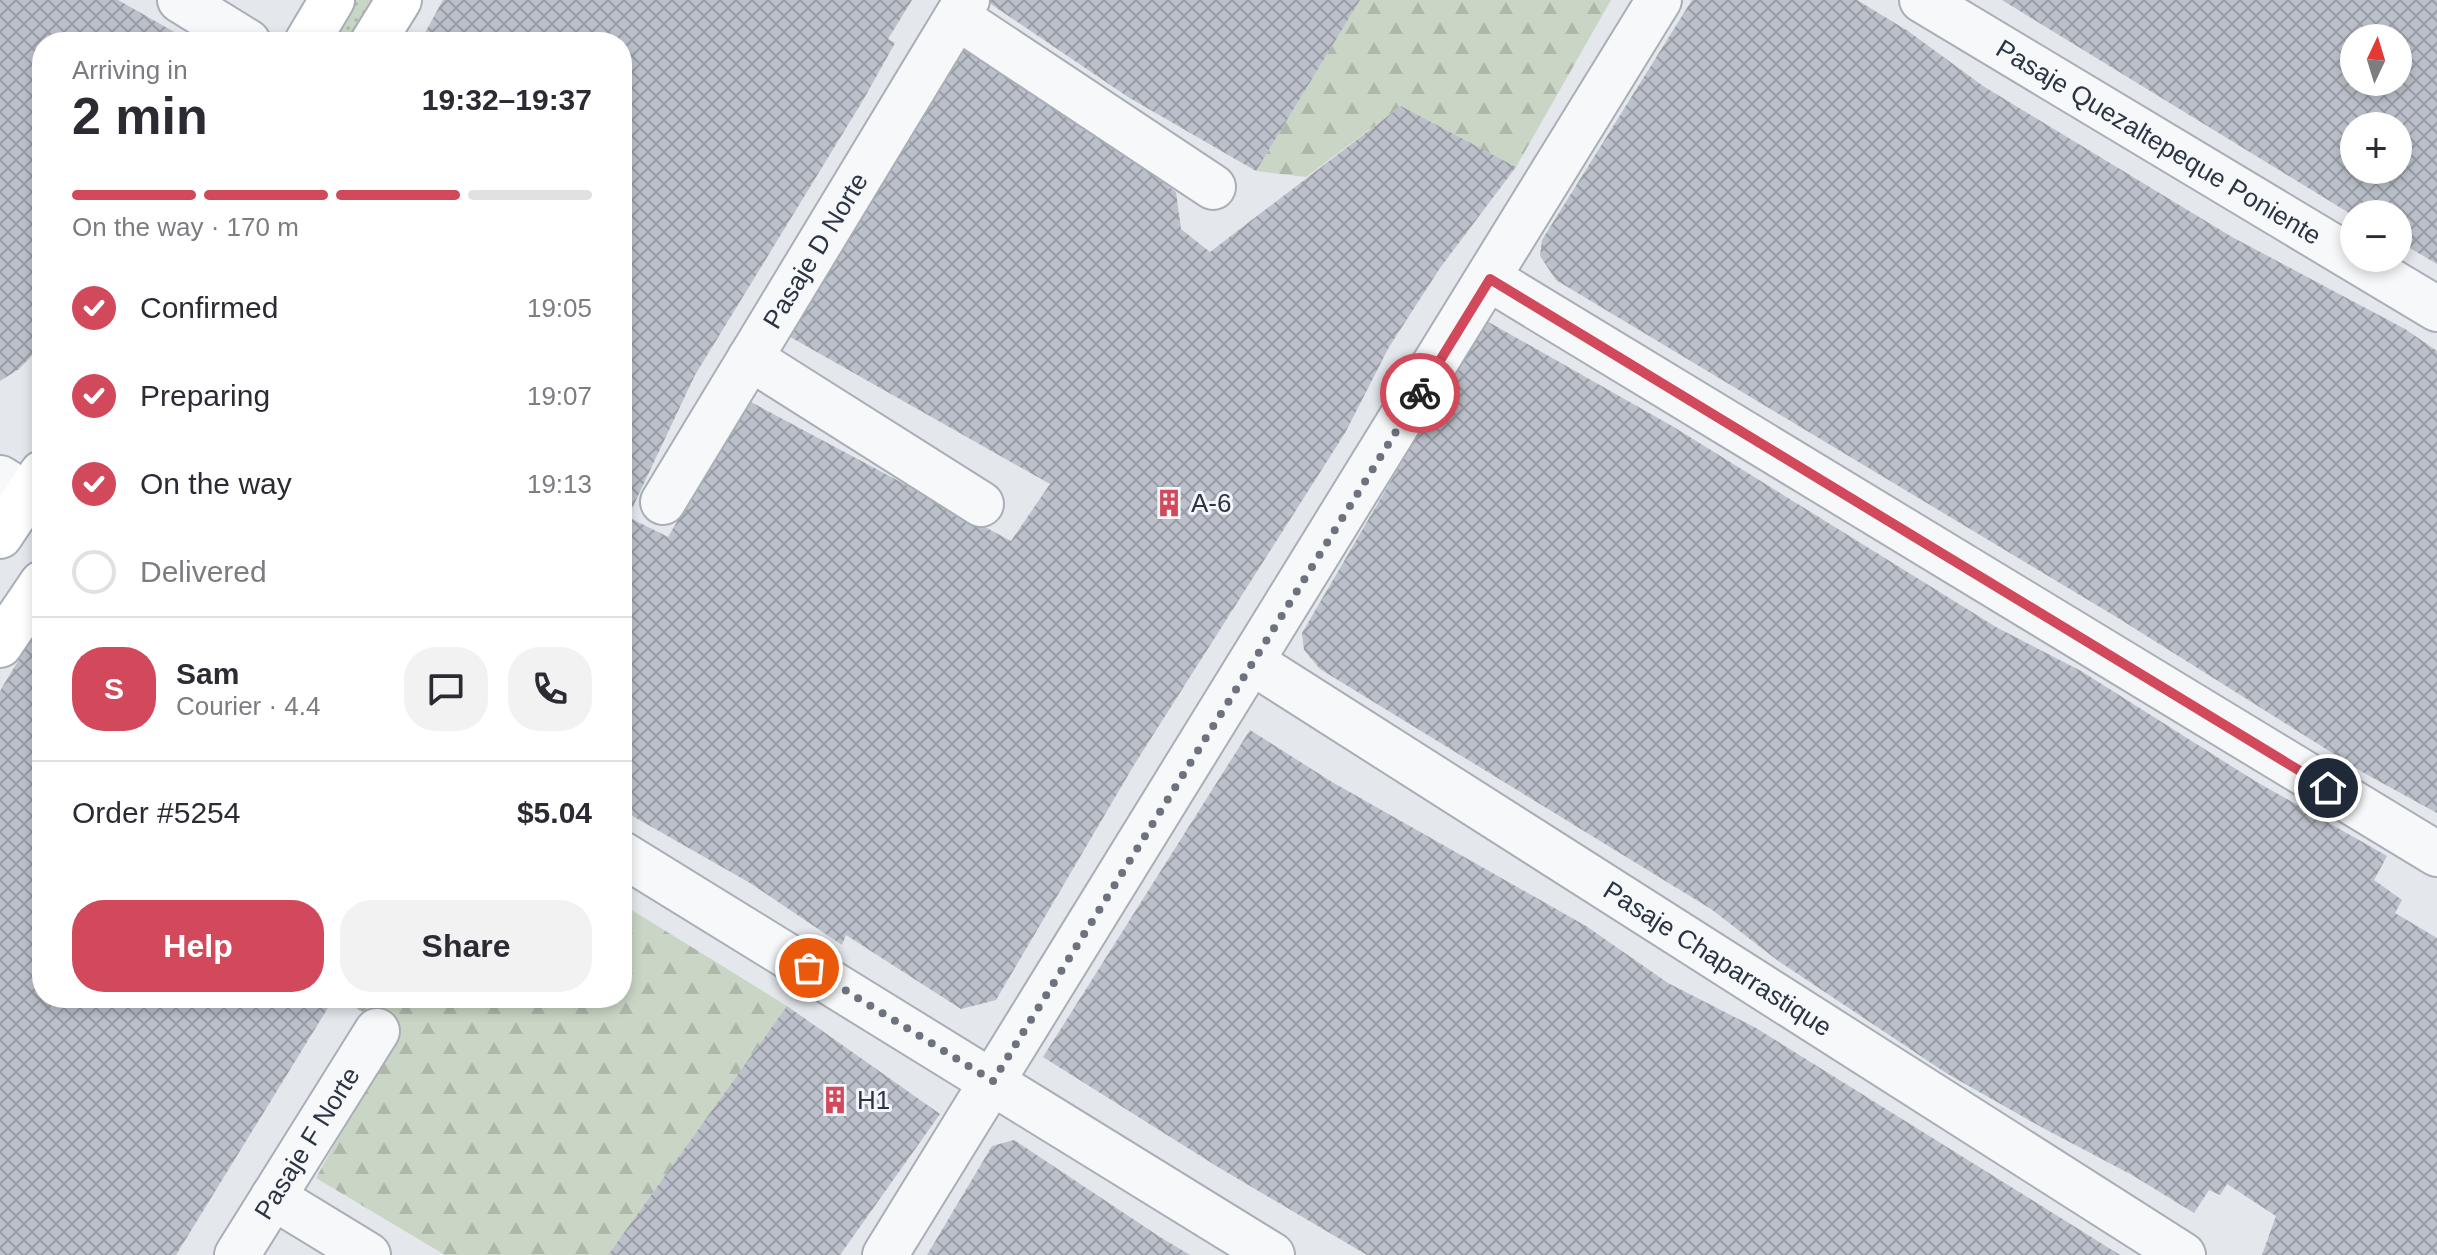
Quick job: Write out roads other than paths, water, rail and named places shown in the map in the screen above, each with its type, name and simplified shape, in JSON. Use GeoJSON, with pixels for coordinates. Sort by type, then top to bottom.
{"type":"FeatureCollection","features":[{"type":"Feature","properties":{"kind":"main road"},"geometry":{"type":"LineString","coordinates":[[313,32],[332,0]]}},
{"type":"Feature","properties":{"kind":"main road"},"geometry":{"type":"LineString","coordinates":[[379,32],[399,0]]}},
{"type":"Feature","properties":{"kind":"main road"},"geometry":{"type":"LineString","coordinates":[[0,536],[28,488]]}},
{"type":"Feature","properties":{"kind":"main road"},"geometry":{"type":"LineString","coordinates":[[0,645],[32,598]]}},
{"type":"Feature","properties":{"kind":"street"},"geometry":{"type":"LineString","coordinates":[[180,0],[232,32]]}},
{"type":"Feature","properties":{"kind":"street"},"geometry":{"type":"LineString","coordinates":[[885,1255],[1490,279],[1659,0]]}},
{"type":"Feature","properties":{"kind":"street","name":"Pasaje Quezaltepeque Poniente"},"geometry":{"type":"LineString","coordinates":[[1922,0],[2437,309]]}},
{"type":"Feature","properties":{"kind":"street"},"geometry":{"type":"LineString","coordinates":[[962,9],[1213,187]]}},
{"type":"Feature","properties":{"kind":"street","name":"Pasaje D Norte"},"geometry":{"type":"LineString","coordinates":[[663,502],[962,9]]}},
{"type":"Feature","properties":{"kind":"street"},"geometry":{"type":"LineString","coordinates":[[1490,279],[2437,854]]}},
{"type":"Feature","properties":{"kind":"street"},"geometry":{"type":"LineString","coordinates":[[750,358],[981,504]]}},
{"type":"Feature","properties":{"kind":"street","name":"Pasaje Chaparrastique"},"geometry":{"type":"LineString","coordinates":[[1252,662],[2183,1255]]}},
{"type":"Feature","properties":{"kind":"street"},"geometry":{"type":"LineString","coordinates":[[632,860],[1272,1255]]}},
{"type":"Feature","properties":{"kind":"street","name":"Pasaje F Norte"},"geometry":{"type":"LineString","coordinates":[[237,1255],[377,1031]]}},
{"type":"Feature","properties":{"kind":"street"},"geometry":{"type":"LineString","coordinates":[[273,1197],[368,1255]]}},
{"type":"Feature","properties":{"kind":"place","name":"A-6"},"geometry":{"type":"Point","coordinates":[1169,503]}},
{"type":"Feature","properties":{"kind":"place","name":"H1"},"geometry":{"type":"Point","coordinates":[835,1100]}}]}
